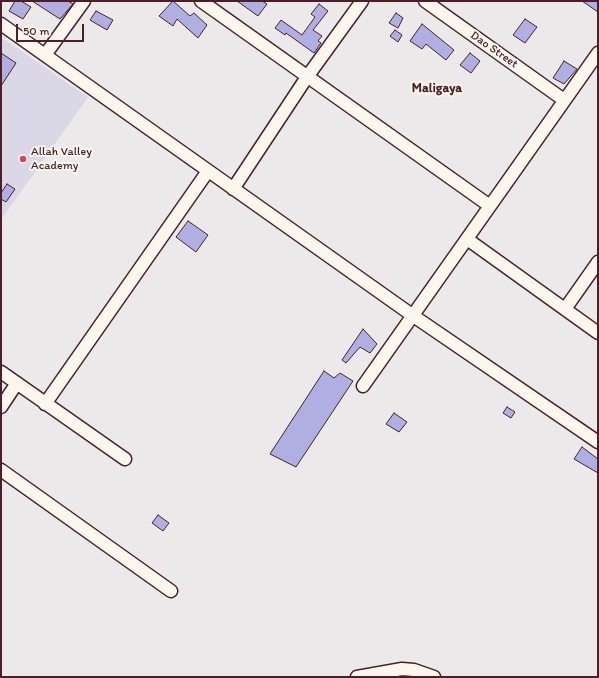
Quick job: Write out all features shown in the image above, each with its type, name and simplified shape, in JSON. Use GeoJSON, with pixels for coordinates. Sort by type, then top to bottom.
{"type":"FeatureCollection","features":[{"type":"Feature","properties":{"kind":"street"},"geometry":{"type":"LineString","coordinates":[[45,55],[84,1]]}},
{"type":"Feature","properties":{"kind":"street"},"geometry":{"type":"LineString","coordinates":[[201,1],[490,206]]}},
{"type":"Feature","properties":{"kind":"street"},"geometry":{"type":"LineString","coordinates":[[232,189],[307,77],[362,1]]}},
{"type":"Feature","properties":{"kind":"street","name":"Dao Street"},"geometry":{"type":"LineString","coordinates":[[425,1],[564,100]]}},
{"type":"Feature","properties":{"kind":"street"},"geometry":{"type":"LineString","coordinates":[[1,24],[232,189],[412,315],[598,442]]}},
{"type":"Feature","properties":{"kind":"street"},"geometry":{"type":"LineString","coordinates":[[363,386],[598,53]]}},
{"type":"Feature","properties":{"kind":"street"},"geometry":{"type":"LineString","coordinates":[[45,404],[208,171]]}},
{"type":"Feature","properties":{"kind":"street"},"geometry":{"type":"LineString","coordinates":[[467,239],[598,333]]}},
{"type":"Feature","properties":{"kind":"street"},"geometry":{"type":"LineString","coordinates":[[565,309],[598,262]]}},
{"type":"Feature","properties":{"kind":"street"},"geometry":{"type":"LineString","coordinates":[[1,372],[125,459]]}},
{"type":"Feature","properties":{"kind":"street"},"geometry":{"type":"LineString","coordinates":[[1,407],[17,383]]}},
{"type":"Feature","properties":{"kind":"street"},"geometry":{"type":"LineString","coordinates":[[1,470],[171,591]]}},
{"type":"Feature","properties":{"kind":"street"},"geometry":{"type":"LineString","coordinates":[[356,677],[402,669],[414,670],[434,677]]}},
{"type":"Feature","properties":{"kind":"shaded area","name":"Allah Valley Academy"},"geometry":{"type":"Polygon","coordinates":[[[1,37],[88,97],[1,220],[1,37]]]}},
{"type":"Feature","properties":{"kind":"building"},"geometry":{"type":"Polygon","coordinates":[[[15,1],[21,1],[31,7],[23,19],[9,11],[15,1]]]}},
{"type":"Feature","properties":{"kind":"building"},"geometry":{"type":"Polygon","coordinates":[[[32,1],[68,1],[73,4],[60,19],[32,1]]]}},
{"type":"Feature","properties":{"kind":"building"},"geometry":{"type":"Polygon","coordinates":[[[173,1],[190,16],[194,13],[207,25],[198,38],[177,19],[173,26],[159,16],[173,1]]]}},
{"type":"Feature","properties":{"kind":"building"},"geometry":{"type":"Polygon","coordinates":[[[237,1],[262,1],[267,4],[258,16],[237,1]]]}},
{"type":"Feature","properties":{"kind":"building"},"geometry":{"type":"Polygon","coordinates":[[[582,1],[598,1],[598,12],[582,1]]]}},
{"type":"Feature","properties":{"kind":"building"},"geometry":{"type":"Polygon","coordinates":[[[319,4],[328,11],[313,30],[322,36],[318,41],[321,43],[314,53],[286,33],[285,35],[275,28],[281,20],[302,35],[315,17],[311,14],[319,4]]]}},
{"type":"Feature","properties":{"kind":"building"},"geometry":{"type":"Polygon","coordinates":[[[96,11],[113,20],[107,30],[90,20],[96,11]]]}},
{"type":"Feature","properties":{"kind":"building"},"geometry":{"type":"Polygon","coordinates":[[[396,13],[403,18],[398,28],[389,23],[396,13]]]}},
{"type":"Feature","properties":{"kind":"building"},"geometry":{"type":"Polygon","coordinates":[[[525,19],[537,27],[525,43],[513,35],[525,19]]]}},
{"type":"Feature","properties":{"kind":"building"},"geometry":{"type":"Polygon","coordinates":[[[422,24],[454,50],[446,60],[426,44],[422,49],[410,41],[422,24]]]}},
{"type":"Feature","properties":{"kind":"building"},"geometry":{"type":"Polygon","coordinates":[[[395,30],[402,35],[398,42],[390,36],[395,30]]]}},
{"type":"Feature","properties":{"kind":"building"},"geometry":{"type":"Polygon","coordinates":[[[1,53],[16,63],[1,86],[1,53]]]}},
{"type":"Feature","properties":{"kind":"building"},"geometry":{"type":"Polygon","coordinates":[[[470,53],[480,61],[471,73],[460,65],[470,53]]]}},
{"type":"Feature","properties":{"kind":"building"},"geometry":{"type":"Polygon","coordinates":[[[564,61],[577,69],[564,84],[553,78],[564,61]]]}},
{"type":"Feature","properties":{"kind":"building"},"geometry":{"type":"Polygon","coordinates":[[[7,184],[15,189],[6,202],[1,199],[1,193],[7,184]]]}},
{"type":"Feature","properties":{"kind":"building"},"geometry":{"type":"Polygon","coordinates":[[[188,221],[208,235],[196,252],[176,237],[188,221]]]}},
{"type":"Feature","properties":{"kind":"building"},"geometry":{"type":"Polygon","coordinates":[[[363,329],[377,344],[370,353],[360,347],[346,363],[342,360],[363,329]]]}},
{"type":"Feature","properties":{"kind":"building"},"geometry":{"type":"Polygon","coordinates":[[[324,371],[334,378],[340,373],[353,381],[296,467],[270,454],[324,371]]]}},
{"type":"Feature","properties":{"kind":"building"},"geometry":{"type":"Polygon","coordinates":[[[507,407],[515,412],[511,418],[503,413],[507,407]]]}},
{"type":"Feature","properties":{"kind":"building"},"geometry":{"type":"Polygon","coordinates":[[[394,413],[407,422],[399,432],[386,424],[394,413]]]}},
{"type":"Feature","properties":{"kind":"building"},"geometry":{"type":"Polygon","coordinates":[[[582,447],[598,459],[598,473],[574,459],[582,447]]]}},
{"type":"Feature","properties":{"kind":"building"},"geometry":{"type":"Polygon","coordinates":[[[158,515],[169,523],[163,531],[152,523],[158,515]]]}},
{"type":"Feature","properties":{"kind":"place","name":"Allah Valley Academy"},"geometry":{"type":"Point","coordinates":[23,159]}},
{"type":"Feature","properties":{"kind":"district","name":"Maligaya"},"geometry":{"type":"Point","coordinates":[437,89]}}]}
